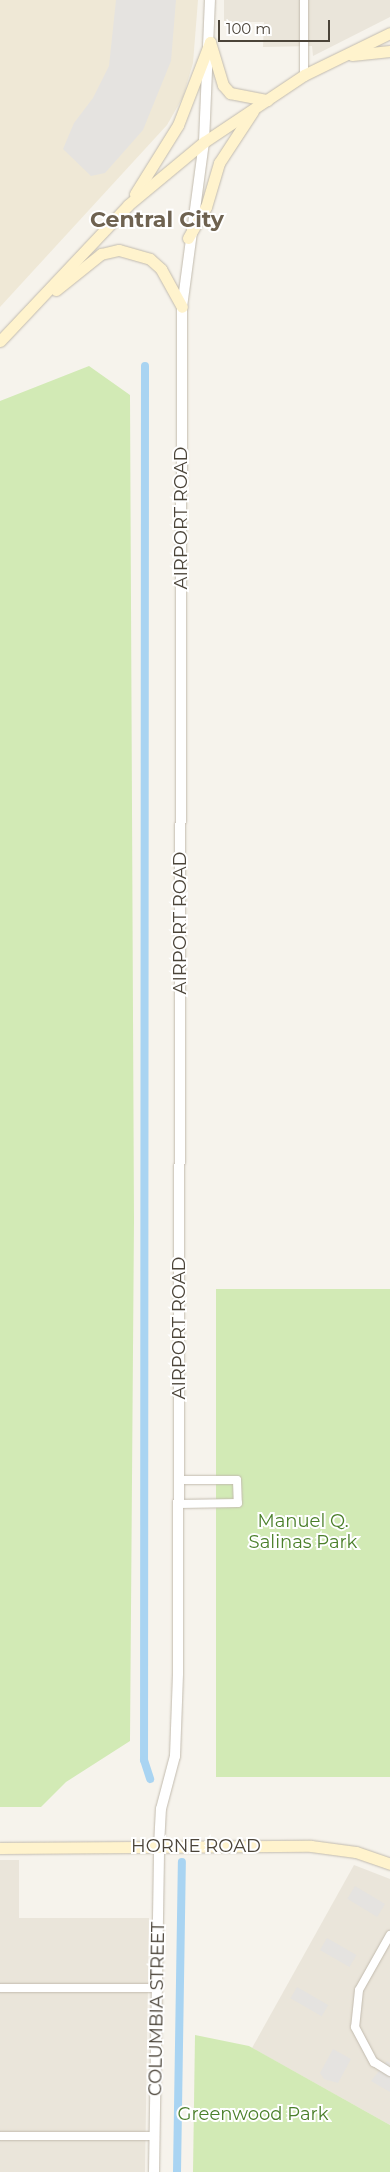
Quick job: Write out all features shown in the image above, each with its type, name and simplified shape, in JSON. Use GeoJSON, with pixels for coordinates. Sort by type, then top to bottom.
{"type":"FeatureCollection","features":[{"type":"Feature","properties":{"kind":"main road"},"geometry":{"type":"LineString","coordinates":[[0,341],[128,205],[204,142],[304,75],[390,33]]}},
{"type":"Feature","properties":{"kind":"main road"},"geometry":{"type":"LineString","coordinates":[[210,42],[223,85],[230,93],[267,100]]}},
{"type":"Feature","properties":{"kind":"main road"},"geometry":{"type":"LineString","coordinates":[[128,205],[178,125],[210,42]]}},
{"type":"Feature","properties":{"kind":"main road"},"geometry":{"type":"LineString","coordinates":[[345,55],[390,51]]}},
{"type":"Feature","properties":{"kind":"main road"},"geometry":{"type":"LineString","coordinates":[[188,238],[206,207],[219,163],[255,108]]}},
{"type":"Feature","properties":{"kind":"main road"},"geometry":{"type":"LineString","coordinates":[[31,309],[101,254],[119,250],[150,259],[182,307]]}},
{"type":"Feature","properties":{"kind":"main road","name":"HORNE ROAD"},"geometry":{"type":"LineString","coordinates":[[0,1848],[311,1846],[356,1852],[390,1864]]}},
{"type":"Feature","properties":{"kind":"street","name":"AIRPORT ROAD"},"geometry":{"type":"LineString","coordinates":[[159,1846],[161,1810],[175,1756],[178,1725],[182,307],[188,238],[204,142],[210,42],[210,0]]}},
{"type":"Feature","properties":{"kind":"street"},"geometry":{"type":"LineString","coordinates":[[304,0],[304,75]]}},
{"type":"Feature","properties":{"kind":"street"},"geometry":{"type":"LineString","coordinates":[[179,1480],[237,1480],[238,1503],[179,1504]]}},
{"type":"Feature","properties":{"kind":"street","name":"COLUMBIA STREET"},"geometry":{"type":"LineString","coordinates":[[154,2172],[159,1846]]}},
{"type":"Feature","properties":{"kind":"street"},"geometry":{"type":"LineString","coordinates":[[390,1935],[359,1990],[355,2027],[374,2062],[390,2072]]}},
{"type":"Feature","properties":{"kind":"street"},"geometry":{"type":"LineString","coordinates":[[0,1988],[157,1988]]}},
{"type":"Feature","properties":{"kind":"street"},"geometry":{"type":"LineString","coordinates":[[0,2136],[154,2136]]}},
{"type":"Feature","properties":{"kind":"shaded area"},"geometry":{"type":"Polygon","coordinates":[[[0,0],[198,0],[193,63],[183,97],[167,125],[0,307],[0,0]]]}},
{"type":"Feature","properties":{"kind":"shaded area"},"geometry":{"type":"Polygon","coordinates":[[[116,0],[176,0],[171,61],[143,130],[105,173],[91,176],[63,149],[74,123],[93,98],[109,66],[116,0]]]}},
{"type":"Feature","properties":{"kind":"shaded area"},"geometry":{"type":"Polygon","coordinates":[[[224,0],[390,0],[390,17],[313,56],[312,46],[263,47],[264,22],[224,22],[224,0]]]}},
{"type":"Feature","properties":{"kind":"shaded area"},"geometry":{"type":"Polygon","coordinates":[[[0,1860],[19,1860],[19,1918],[149,1918],[145,2172],[0,2172],[0,1860]]]}},
{"type":"Feature","properties":{"kind":"shaded area"},"geometry":{"type":"Polygon","coordinates":[[[354,1865],[390,1879],[390,2125],[252,2048],[354,1865]]]}},
{"type":"Feature","properties":{"kind":"shaded area"},"geometry":{"type":"Polygon","coordinates":[[[355,1886],[385,1904],[377,1917],[347,1899],[355,1886]]]}},
{"type":"Feature","properties":{"kind":"shaded area"},"geometry":{"type":"Polygon","coordinates":[[[327,1938],[356,1955],[349,1967],[320,1950],[327,1938]]]}},
{"type":"Feature","properties":{"kind":"shaded area"},"geometry":{"type":"Polygon","coordinates":[[[297,1987],[328,2005],[322,2016],[290,1998],[297,1987]]]}},
{"type":"Feature","properties":{"kind":"shaded area"},"geometry":{"type":"Polygon","coordinates":[[[333,2049],[351,2059],[338,2083],[324,2079],[320,2073],[333,2049]]]}},
{"type":"Feature","properties":{"kind":"shaded area"},"geometry":{"type":"Polygon","coordinates":[[[387,2061],[390,2063],[390,2092],[371,2081],[387,2061]]]}},
{"type":"Feature","properties":{"kind":"green space"},"geometry":{"type":"Polygon","coordinates":[[[89,366],[130,395],[134,1220],[130,1741],[66,1782],[41,1807],[0,1807],[0,401],[89,366]]]}},
{"type":"Feature","properties":{"kind":"green space","name":"Manuel Q. Salinas Park"},"geometry":{"type":"Polygon","coordinates":[[[216,1289],[390,1289],[390,1777],[216,1777],[216,1289]]]}},
{"type":"Feature","properties":{"kind":"green space","name":"Greenwood Park"},"geometry":{"type":"Polygon","coordinates":[[[195,2035],[249,2046],[390,2125],[390,2172],[193,2172],[195,2035]]]}},
{"type":"Feature","properties":{"kind":"waterway"},"geometry":{"type":"LineString","coordinates":[[145,366],[144,1760],[150,1779]]}},
{"type":"Feature","properties":{"kind":"waterway"},"geometry":{"type":"LineString","coordinates":[[177,2172],[182,1862]]}},
{"type":"Feature","properties":{"kind":"district","name":"Central City"},"geometry":{"type":"Point","coordinates":[157,220]}}]}
